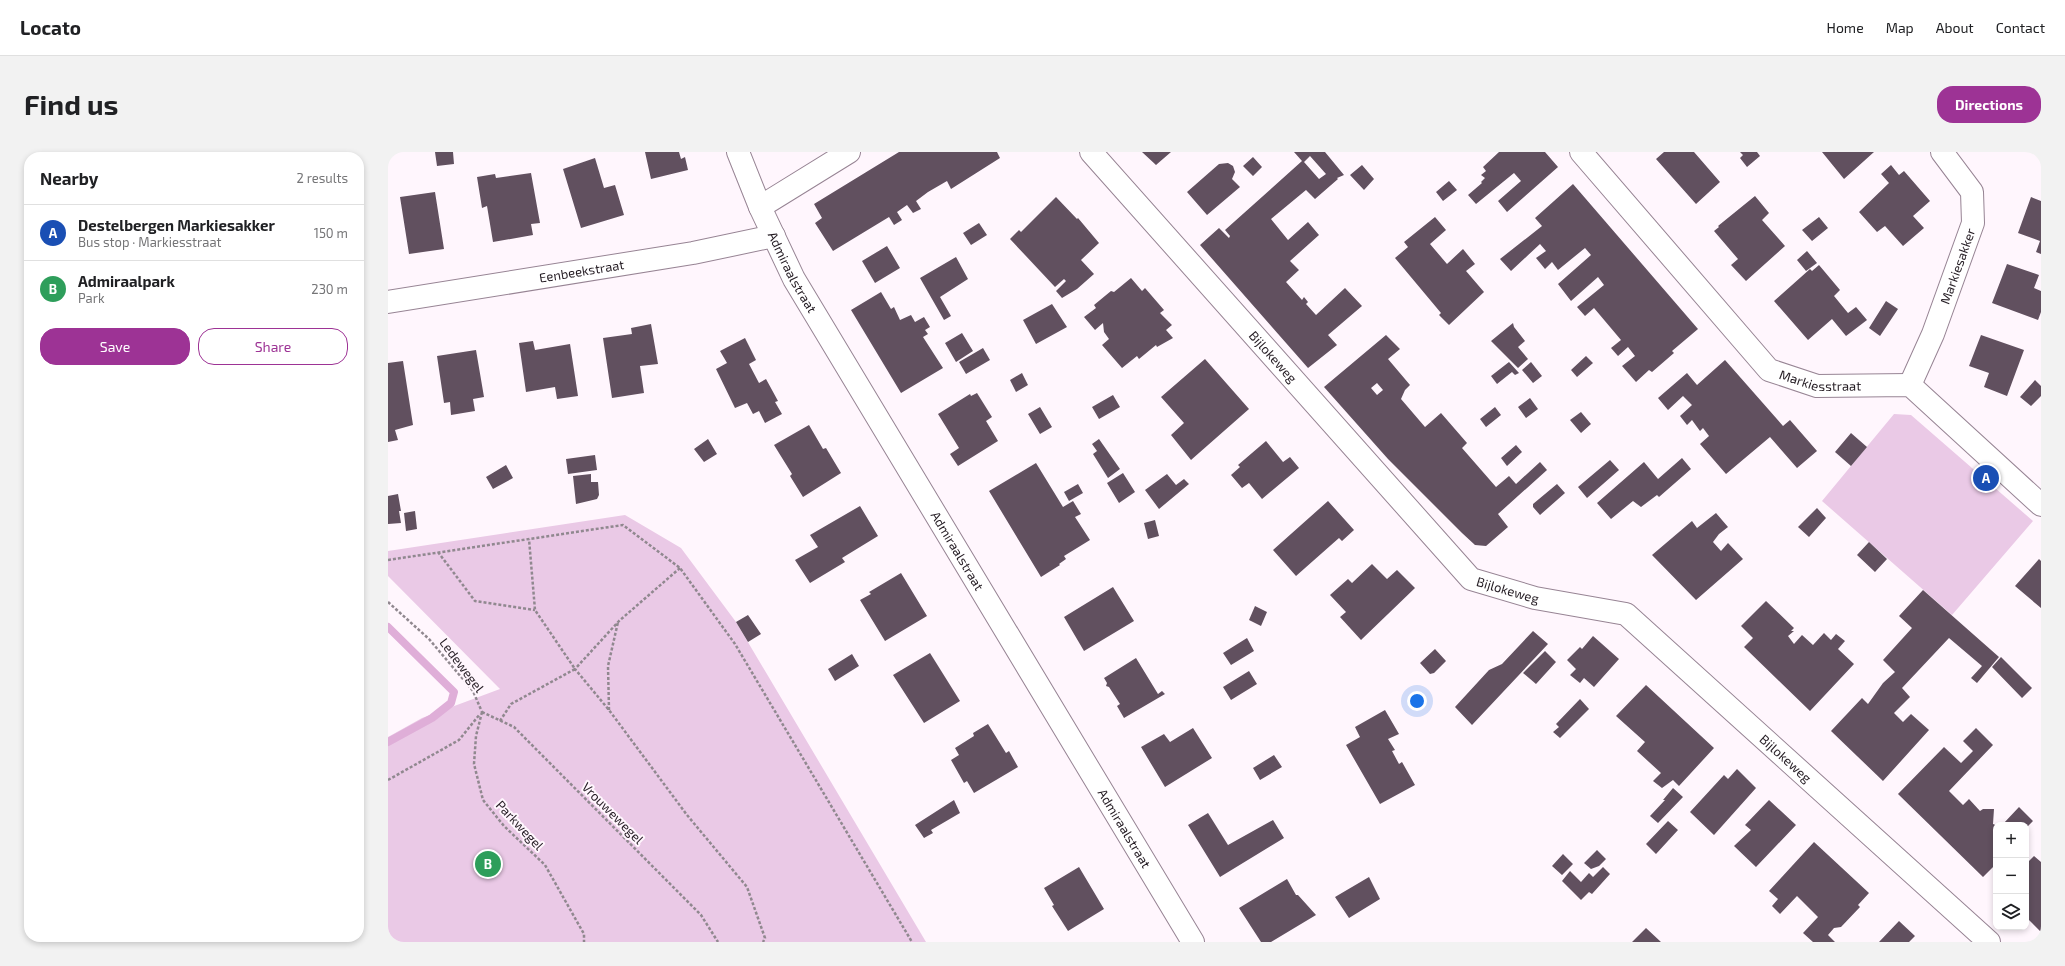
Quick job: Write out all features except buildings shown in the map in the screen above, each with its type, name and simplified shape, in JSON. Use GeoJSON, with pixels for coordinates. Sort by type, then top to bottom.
{"type":"FeatureCollection","features":[{"type":"Feature","properties":{"kind":"street","name":"Admiraalstraat"},"geometry":{"type":"LineString","coordinates":[[738,152],[760,207],[794,279],[1193,942]]}},
{"type":"Feature","properties":{"kind":"street"},"geometry":{"type":"LineString","coordinates":[[760,207],[849,152]]}},
{"type":"Feature","properties":{"kind":"street","name":"Bijlokeweg"},"geometry":{"type":"LineString","coordinates":[[1091,152],[1471,579],[1535,598],[1626,614],[1989,942]]}},
{"type":"Feature","properties":{"kind":"street","name":"Markiesstraat"},"geometry":{"type":"LineString","coordinates":[[1581,152],[1769,370],[1816,386],[1910,385]]}},
{"type":"Feature","properties":{"kind":"street","name":"Markiesakker"},"geometry":{"type":"LineString","coordinates":[[1910,385],[1933,334],[1973,223],[1972,192],[1942,152]]}},
{"type":"Feature","properties":{"kind":"street","name":"Eenbeekstraat"},"geometry":{"type":"LineString","coordinates":[[388,302],[693,253],[774,236]]}},
{"type":"Feature","properties":{"kind":"street"},"geometry":{"type":"LineString","coordinates":[[1910,385],[2041,505]]}},
{"type":"Feature","properties":{"kind":"path"},"geometry":{"type":"LineString","coordinates":[[388,560],[623,524],[680,568],[735,644],[912,942]]}},
{"type":"Feature","properties":{"kind":"path"},"geometry":{"type":"LineString","coordinates":[[529,539],[535,610],[575,669],[609,710],[687,815],[747,887],[765,938],[764,942]]}},
{"type":"Feature","properties":{"kind":"path"},"geometry":{"type":"LineString","coordinates":[[438,552],[475,601],[535,610]]}},
{"type":"Feature","properties":{"kind":"path"},"geometry":{"type":"LineString","coordinates":[[500,721],[511,704],[575,669],[619,620],[680,568]]}},
{"type":"Feature","properties":{"kind":"path","name":"Ledewegel"},"geometry":{"type":"LineString","coordinates":[[388,602],[429,639],[473,691],[482,712],[459,740],[388,780]]}},
{"type":"Feature","properties":{"kind":"path"},"geometry":{"type":"LineString","coordinates":[[609,710],[608,666],[619,620]]}},
{"type":"Feature","properties":{"kind":"path","name":"Vrouwewegel"},"geometry":{"type":"LineString","coordinates":[[482,712],[514,727],[701,915],[718,942]]}},
{"type":"Feature","properties":{"kind":"path","name":"Parkwegel"},"geometry":{"type":"LineString","coordinates":[[482,712],[476,736],[474,764],[483,800],[504,826],[545,865],[584,934],[584,942]]}},
{"type":"Feature","properties":{"kind":"shaded area"},"geometry":{"type":"Polygon","coordinates":[[[1894,414],[1911,415],[2033,521],[1952,615],[1822,501],[1894,414]]]}},
{"type":"Feature","properties":{"kind":"shaded area"},"geometry":{"type":"Polygon","coordinates":[[[625,515],[681,548],[736,622],[926,942],[388,942],[388,737],[422,718],[500,689],[388,576],[388,551],[625,515]]]}},
{"type":"Feature","properties":{"kind":"waterway"},"geometry":{"type":"LineString","coordinates":[[388,627],[454,692],[451,703],[432,718],[388,742]]}},
{"type":"Feature","properties":{"kind":"place","name":"Destelbergen Markiesakker"},"geometry":{"type":"Point","coordinates":[1986,478]}},
{"type":"Feature","properties":{"kind":"place","name":"Admiraalpark"},"geometry":{"type":"Point","coordinates":[488,864]}}]}
